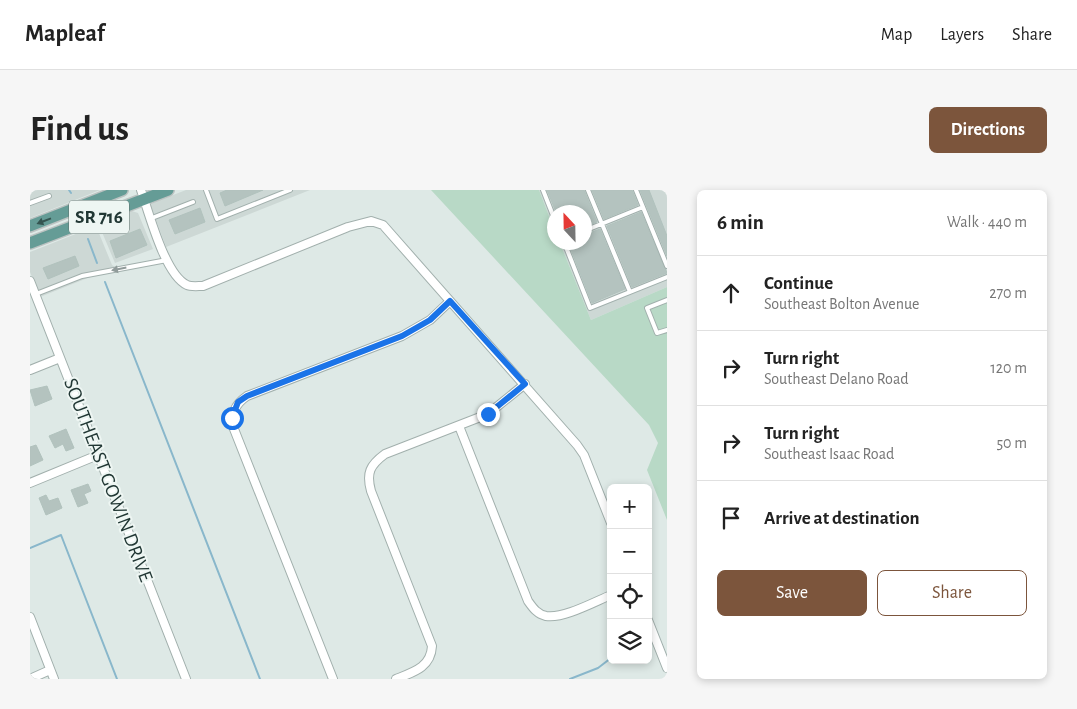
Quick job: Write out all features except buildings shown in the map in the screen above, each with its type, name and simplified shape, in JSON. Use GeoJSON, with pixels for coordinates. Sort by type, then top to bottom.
{"type":"FeatureCollection","features":[{"type":"Feature","properties":{"kind":"main road","name":"SR 716"},"geometry":{"type":"LineString","coordinates":[[30,226],[122,190]]}},
{"type":"Feature","properties":{"kind":"main road","name":"SR 716"},"geometry":{"type":"LineString","coordinates":[[30,243],[143,195],[168,190]]}},
{"type":"Feature","properties":{"kind":"street"},"geometry":{"type":"LineString","coordinates":[[143,195],[167,260],[178,280],[189,286],[203,286],[348,227],[371,221],[383,224],[525,384],[584,455],[607,513]]}},
{"type":"Feature","properties":{"kind":"street","name":"SOUTHEAST GOWIN DRIVE"},"geometry":{"type":"LineString","coordinates":[[32,288],[186,679]]}},
{"type":"Feature","properties":{"kind":"street"},"geometry":{"type":"LineString","coordinates":[[333,679],[234,429],[233,411],[238,402],[247,396],[402,336],[430,320],[450,301]]}},
{"type":"Feature","properties":{"kind":"street"},"geometry":{"type":"LineString","coordinates":[[30,370],[60,358]]}},
{"type":"Feature","properties":{"kind":"street"},"geometry":{"type":"LineString","coordinates":[[396,679],[417,671],[426,664],[431,656],[432,646],[371,491],[368,470],[375,461],[385,454],[488,414],[525,384]]}},
{"type":"Feature","properties":{"kind":"street"},"geometry":{"type":"LineString","coordinates":[[459,426],[528,601],[536,612],[546,616],[562,614],[607,597]]}},
{"type":"Feature","properties":{"kind":"street"},"geometry":{"type":"LineString","coordinates":[[30,483],[98,455]]}},
{"type":"Feature","properties":{"kind":"street"},"geometry":{"type":"LineString","coordinates":[[30,618],[54,679]]}},
{"type":"Feature","properties":{"kind":"street"},"geometry":{"type":"LineString","coordinates":[[652,630],[667,668]]}},
{"type":"Feature","properties":{"kind":"street"},"geometry":{"type":"LineString","coordinates":[[30,678],[50,670]]}},
{"type":"Feature","properties":{"kind":"lane"},"geometry":{"type":"LineString","coordinates":[[206,190],[217,219],[290,190]]}},
{"type":"Feature","properties":{"kind":"lane"},"geometry":{"type":"LineString","coordinates":[[543,190],[549,205]]}},
{"type":"Feature","properties":{"kind":"lane"},"geometry":{"type":"LineString","coordinates":[[588,190],[630,292]]}},
{"type":"Feature","properties":{"kind":"lane"},"geometry":{"type":"LineString","coordinates":[[636,190],[667,266]]}},
{"type":"Feature","properties":{"kind":"lane"},"geometry":{"type":"LineString","coordinates":[[30,203],[49,196]]}},
{"type":"Feature","properties":{"kind":"lane"},"geometry":{"type":"LineString","coordinates":[[152,218],[193,202]]}},
{"type":"Feature","properties":{"kind":"lane"},"geometry":{"type":"LineString","coordinates":[[592,228],[643,207]]}},
{"type":"Feature","properties":{"kind":"lane"},"geometry":{"type":"LineString","coordinates":[[567,250],[590,308],[667,277]]}},
{"type":"Feature","properties":{"kind":"lane"},"geometry":{"type":"LineString","coordinates":[[32,288],[82,276],[167,260]]}},
{"type":"Feature","properties":{"kind":"lane"},"geometry":{"type":"LineString","coordinates":[[667,300],[647,308],[657,334],[667,330]]}},
{"type":"Feature","properties":{"kind":"shaded area"},"geometry":{"type":"Polygon","coordinates":[[[30,190],[100,190],[30,218],[30,190]]]}},
{"type":"Feature","properties":{"kind":"shaded area"},"geometry":{"type":"Polygon","coordinates":[[[186,190],[310,190],[166,247],[150,204],[186,190]]]}},
{"type":"Feature","properties":{"kind":"shaded area"},"geometry":{"type":"Polygon","coordinates":[[[539,190],[667,190],[667,287],[591,320],[563,250],[592,250],[592,205],[547,205],[547,211],[539,190]]]}},
{"type":"Feature","properties":{"kind":"shaded area"},"geometry":{"type":"Polygon","coordinates":[[[132,211],[138,213],[153,249],[115,263],[99,225],[132,211]]]}},
{"type":"Feature","properties":{"kind":"shaded area"},"geometry":{"type":"Polygon","coordinates":[[[96,226],[112,265],[115,267],[40,297],[30,272],[30,252],[96,226]]]}},
{"type":"Feature","properties":{"kind":"green space"},"geometry":{"type":"Polygon","coordinates":[[[431,190],[539,190],[547,211],[547,250],[563,250],[591,320],[667,287],[667,520],[647,470],[658,443],[649,425],[431,190]]]}},
{"type":"Feature","properties":{"kind":"waterway"},"geometry":{"type":"LineString","coordinates":[[88,239],[97,263]]}},
{"type":"Feature","properties":{"kind":"waterway"},"geometry":{"type":"LineString","coordinates":[[105,282],[260,679]]}},
{"type":"Feature","properties":{"kind":"waterway"},"geometry":{"type":"LineString","coordinates":[[30,548],[61,535],[117,679]]}},
{"type":"Feature","properties":{"kind":"waterway"},"geometry":{"type":"LineString","coordinates":[[570,679],[598,668],[607,661]]}},
{"type":"Feature","properties":{"kind":"route"},"geometry":{"type":"LineString","coordinates":[[232,418],[233,411],[238,402],[247,396],[402,336],[430,320],[450,301],[525,384],[503,404],[488,414]]}}]}
